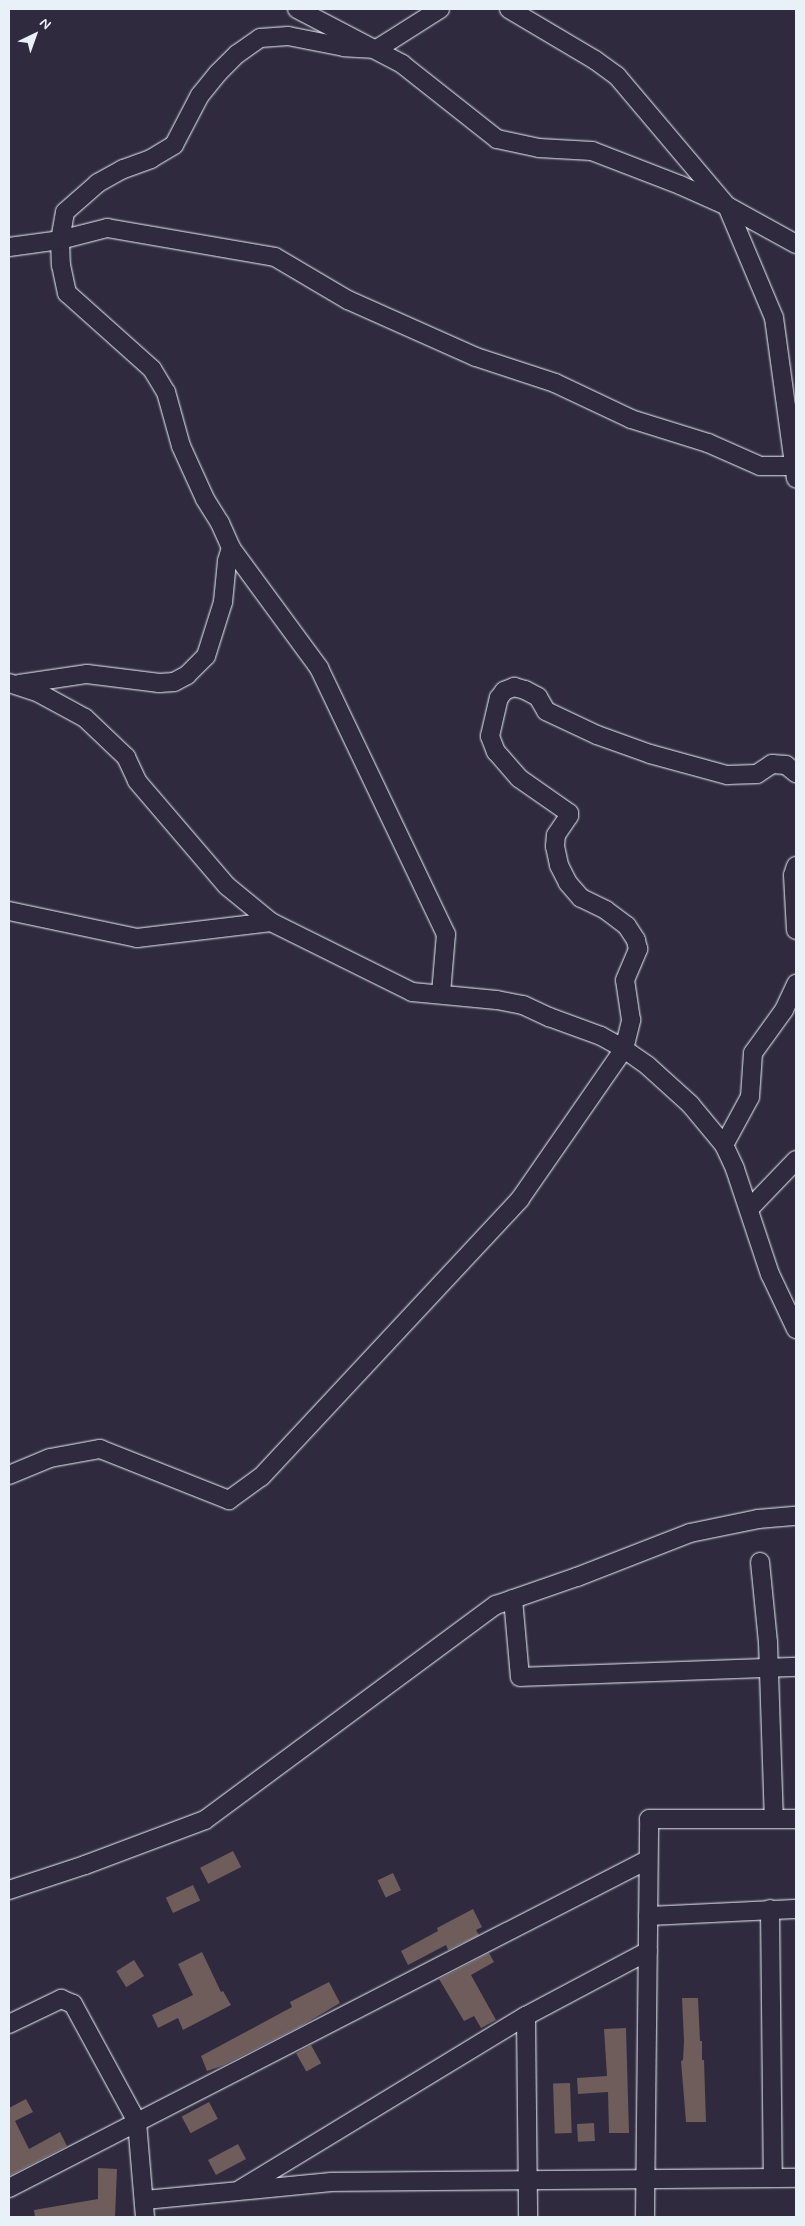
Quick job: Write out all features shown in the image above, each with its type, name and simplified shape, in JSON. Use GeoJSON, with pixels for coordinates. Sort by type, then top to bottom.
{"type":"FeatureCollection","features":[{"type":"Feature","properties":{"kind":"street"},"geometry":{"type":"LineString","coordinates":[[297,9],[377,49],[402,64],[496,139],[539,148],[592,151],[680,184],[727,206],[796,244]]}},
{"type":"Feature","properties":{"kind":"street"},"geometry":{"type":"LineString","coordinates":[[440,9],[377,49],[344,46],[288,36],[260,38],[237,54],[200,95],[174,145],[151,159],[123,169],[98,183],[65,212],[60,240],[61,266],[67,293],[152,369],[166,392],[181,446],[205,499],[220,523],[231,548],[319,668],[389,811],[446,934],[441,994]]}},
{"type":"Feature","properties":{"kind":"street"},"geometry":{"type":"LineString","coordinates":[[9,247],[60,240],[107,228],[276,257],[348,300],[468,353],[555,383],[631,419],[708,443],[760,466],[795,472],[774,318],[727,206],[617,76],[595,60],[509,9]]}},
{"type":"Feature","properties":{"kind":"street"},"geometry":{"type":"LineString","coordinates":[[11,684],[87,674],[159,683],[174,682],[187,675],[206,656],[223,602],[227,561],[231,548]]}},
{"type":"Feature","properties":{"kind":"street"},"geometry":{"type":"LineString","coordinates":[[11,684],[39,693],[85,718],[126,757],[137,781],[227,886],[271,922],[412,992],[523,1005],[549,1018],[601,1036],[648,1066],[690,1104],[724,1145],[749,1209],[770,1274],[796,1329]]}},
{"type":"Feature","properties":{"kind":"street"},"geometry":{"type":"LineString","coordinates":[[9,1475],[50,1458],[100,1449],[229,1500],[260,1477],[520,1200],[624,1049],[631,1020],[625,980],[638,950],[636,940],[627,926],[606,910],[581,898],[568,883],[559,865],[555,846],[556,835],[569,816],[569,813],[519,778],[496,752],[490,736],[499,698],[504,692],[514,687],[525,690],[538,697],[546,711],[597,735],[650,754],[727,775],[757,774],[772,764],[786,766],[796,773]]}},
{"type":"Feature","properties":{"kind":"street"},"geometry":{"type":"LineString","coordinates":[[796,866],[793,875],[796,930]]}},
{"type":"Feature","properties":{"kind":"street"},"geometry":{"type":"LineString","coordinates":[[9,911],[137,938],[271,922]]}},
{"type":"Feature","properties":{"kind":"street"},"geometry":{"type":"LineString","coordinates":[[724,1145],[750,1098],[754,1053],[784,1010],[796,984]]}},
{"type":"Feature","properties":{"kind":"street"},"geometry":{"type":"LineString","coordinates":[[749,1209],[796,1160]]}},
{"type":"Feature","properties":{"kind":"street"},"geometry":{"type":"LineString","coordinates":[[9,1890],[85,1865],[204,1820],[496,1605],[577,1578],[690,1533],[758,1519],[796,1516]]}},
{"type":"Feature","properties":{"kind":"street"},"geometry":{"type":"LineString","coordinates":[[760,1562],[769,1667],[774,1819]]}},
{"type":"Feature","properties":{"kind":"street"},"geometry":{"type":"LineString","coordinates":[[513,1599],[520,1677],[796,1667]]}},
{"type":"Feature","properties":{"kind":"street"},"geometry":{"type":"LineString","coordinates":[[645,2217],[648,1951],[647,1860],[649,1819],[796,1819]]}},
{"type":"Feature","properties":{"kind":"street"},"geometry":{"type":"LineString","coordinates":[[9,2188],[647,1860]]}},
{"type":"Feature","properties":{"kind":"street"},"geometry":{"type":"LineString","coordinates":[[770,1909],[773,2178]]}},
{"type":"Feature","properties":{"kind":"street"},"geometry":{"type":"LineString","coordinates":[[648,1916],[796,1909]]}},
{"type":"Feature","properties":{"kind":"street"},"geometry":{"type":"LineString","coordinates":[[236,2191],[526,2016],[648,1951]]}},
{"type":"Feature","properties":{"kind":"street"},"geometry":{"type":"LineString","coordinates":[[9,2024],[62,1999],[73,2004],[138,2122],[145,2209],[236,2191],[331,2182],[796,2178]]}},
{"type":"Feature","properties":{"kind":"street"},"geometry":{"type":"LineString","coordinates":[[526,2016],[526,2180],[528,2217]]}},
{"type":"Feature","properties":{"kind":"building"},"geometry":{"type":"Polygon","coordinates":[[[233,1851],[241,1867],[208,1884],[200,1868],[233,1851]]]}},
{"type":"Feature","properties":{"kind":"building"},"geometry":{"type":"Polygon","coordinates":[[[393,1873],[401,1890],[386,1897],[378,1880],[393,1873]]]}},
{"type":"Feature","properties":{"kind":"building"},"geometry":{"type":"Polygon","coordinates":[[[193,1885],[200,1900],[173,1913],[166,1898],[193,1885]]]}},
{"type":"Feature","properties":{"kind":"building"},"geometry":{"type":"Polygon","coordinates":[[[473,1909],[482,1927],[476,1930],[479,1935],[448,1950],[446,1945],[408,1965],[401,1951],[438,1931],[437,1928],[473,1909]]]}},
{"type":"Feature","properties":{"kind":"building"},"geometry":{"type":"Polygon","coordinates":[[[202,1952],[221,1992],[223,1991],[231,2005],[183,2030],[178,2018],[158,2028],[152,2015],[193,1995],[178,1964],[202,1952]]]}},
{"type":"Feature","properties":{"kind":"building"},"geometry":{"type":"Polygon","coordinates":[[[489,1953],[494,1962],[471,1975],[496,2020],[481,2028],[474,2016],[464,2021],[439,1979],[489,1953]]]}},
{"type":"Feature","properties":{"kind":"building"},"geometry":{"type":"Polygon","coordinates":[[[134,1960],[144,1976],[126,1987],[116,1971],[134,1960]]]}},
{"type":"Feature","properties":{"kind":"building"},"geometry":{"type":"Polygon","coordinates":[[[329,1982],[340,2003],[301,2026],[222,2066],[207,2071],[201,2056],[292,2007],[290,2002],[329,1982]]]}},
{"type":"Feature","properties":{"kind":"building"},"geometry":{"type":"Polygon","coordinates":[[[682,1998],[698,1998],[700,2041],[702,2041],[702,2060],[704,2060],[706,2122],[686,2122],[681,2061],[683,2060],[684,2041],[682,1998]]]}},
{"type":"Feature","properties":{"kind":"building"},"geometry":{"type":"Polygon","coordinates":[[[626,2028],[629,2133],[609,2133],[608,2092],[578,2094],[577,2078],[607,2076],[604,2029],[626,2028]]]}},
{"type":"Feature","properties":{"kind":"building"},"geometry":{"type":"Polygon","coordinates":[[[311,2045],[321,2063],[306,2072],[296,2053],[311,2045]]]}},
{"type":"Feature","properties":{"kind":"building"},"geometry":{"type":"Polygon","coordinates":[[[570,2083],[572,2133],[555,2134],[553,2084],[570,2083]]]}},
{"type":"Feature","properties":{"kind":"building"},"geometry":{"type":"Polygon","coordinates":[[[26,2099],[33,2112],[15,2121],[29,2149],[60,2132],[67,2146],[9,2176],[9,2108],[26,2099]]]}},
{"type":"Feature","properties":{"kind":"building"},"geometry":{"type":"Polygon","coordinates":[[[209,2102],[218,2119],[191,2133],[182,2117],[209,2102]]]}},
{"type":"Feature","properties":{"kind":"building"},"geometry":{"type":"Polygon","coordinates":[[[594,2123],[595,2141],[578,2142],[577,2124],[594,2123]]]}},
{"type":"Feature","properties":{"kind":"building"},"geometry":{"type":"Polygon","coordinates":[[[238,2144],[246,2159],[216,2175],[208,2160],[238,2144]]]}},
{"type":"Feature","properties":{"kind":"building"},"geometry":{"type":"Polygon","coordinates":[[[98,2168],[117,2169],[115,2217],[35,2217],[34,2210],[98,2199],[98,2168]]]}}]}
